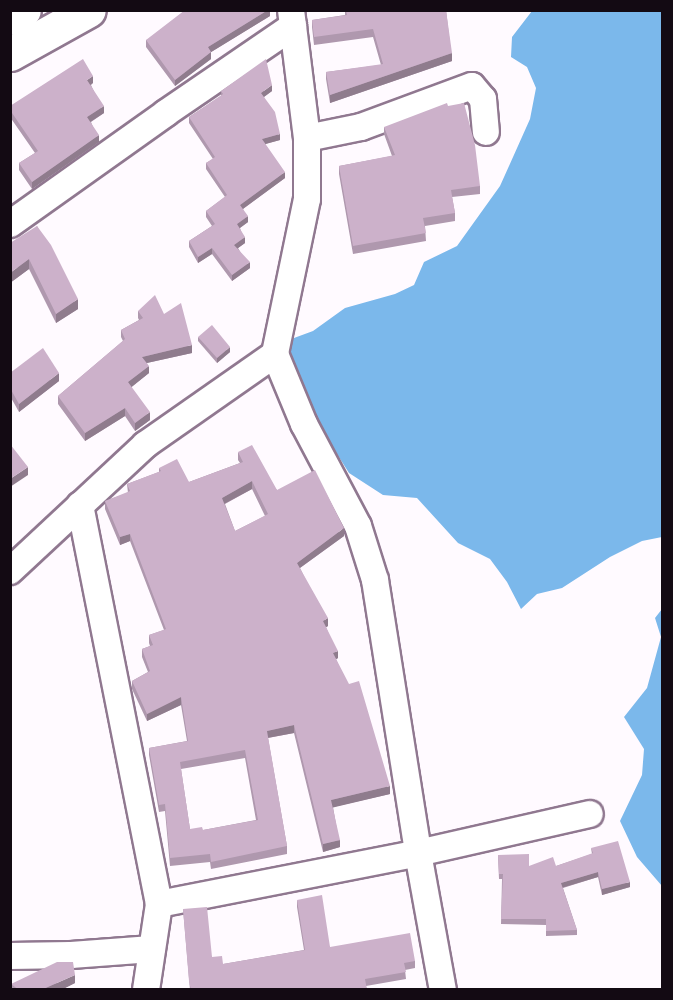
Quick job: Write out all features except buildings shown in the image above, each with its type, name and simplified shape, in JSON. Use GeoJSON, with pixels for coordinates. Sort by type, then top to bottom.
{"type":"FeatureCollection","features":[{"type":"Feature","properties":{"kind":"main road"},"geometry":{"type":"LineString","coordinates":[[10,18],[24,10]]}},
{"type":"Feature","properties":{"kind":"main road"},"geometry":{"type":"LineString","coordinates":[[10,54],[89,10]]}},
{"type":"Feature","properties":{"kind":"street"},"geometry":{"type":"LineString","coordinates":[[10,224],[166,113],[292,18],[308,138],[307,199],[275,354],[304,424],[358,526],[375,580],[418,853],[443,990]]}},
{"type":"Feature","properties":{"kind":"street"},"geometry":{"type":"LineString","coordinates":[[308,138],[362,126],[472,86],[483,99],[486,132]]}},
{"type":"Feature","properties":{"kind":"street"},"geometry":{"type":"LineString","coordinates":[[10,572],[145,445],[275,354]]}},
{"type":"Feature","properties":{"kind":"street"},"geometry":{"type":"LineString","coordinates":[[80,506],[159,903],[146,990]]}},
{"type":"Feature","properties":{"kind":"street"},"geometry":{"type":"LineString","coordinates":[[159,903],[191,899],[418,853],[590,814]]}},
{"type":"Feature","properties":{"kind":"street"},"geometry":{"type":"LineString","coordinates":[[10,956],[71,955],[152,949]]}},
{"type":"Feature","properties":{"kind":"water"},"geometry":{"type":"Polygon","coordinates":[[[532,11],[662,11],[662,537],[642,541],[610,557],[562,588],[537,594],[521,609],[507,582],[490,559],[458,543],[417,498],[383,495],[349,473],[320,427],[288,349],[294,338],[313,331],[345,308],[395,294],[414,285],[424,262],[457,246],[500,186],[530,119],[536,88],[527,67],[511,57],[512,37],[532,11]]]}},
{"type":"Feature","properties":{"kind":"water"},"geometry":{"type":"Polygon","coordinates":[[[662,609],[662,886],[637,857],[620,821],[642,775],[644,749],[624,717],[647,688],[661,637],[655,618],[662,609]]]}}]}
